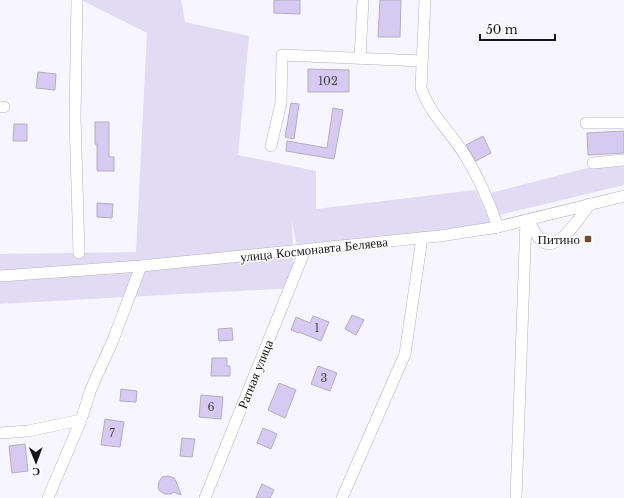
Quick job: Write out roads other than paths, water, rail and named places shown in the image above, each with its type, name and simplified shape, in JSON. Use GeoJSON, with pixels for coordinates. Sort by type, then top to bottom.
{"type":"FeatureCollection","features":[{"type":"Feature","properties":{"kind":"street"},"geometry":{"type":"LineString","coordinates":[[77,0],[75,117],[79,253]]}},
{"type":"Feature","properties":{"kind":"street"},"geometry":{"type":"LineString","coordinates":[[360,58],[363,0]]}},
{"type":"Feature","properties":{"kind":"street"},"geometry":{"type":"LineString","coordinates":[[425,0],[421,88],[425,102],[466,157],[492,210],[498,227]]}},
{"type":"Feature","properties":{"kind":"street"},"geometry":{"type":"LineString","coordinates":[[271,146],[281,103],[282,55],[422,61]]}},
{"type":"Feature","properties":{"kind":"street"},"geometry":{"type":"LineString","coordinates":[[586,124],[624,123]]}},
{"type":"Feature","properties":{"kind":"street"},"geometry":{"type":"LineString","coordinates":[[593,162],[624,160]]}},
{"type":"Feature","properties":{"kind":"street","name":"улица Космонавта Беляева"},"geometry":{"type":"LineString","coordinates":[[0,276],[141,266],[422,238],[498,227],[624,196]]}},
{"type":"Feature","properties":{"kind":"street"},"geometry":{"type":"LineString","coordinates":[[527,220],[541,240],[550,244],[562,238],[590,204]]}},
{"type":"Feature","properties":{"kind":"street"},"geometry":{"type":"LineString","coordinates":[[516,498],[527,220]]}},
{"type":"Feature","properties":{"kind":"street"},"geometry":{"type":"LineString","coordinates":[[342,498],[405,354],[422,238]]}},
{"type":"Feature","properties":{"kind":"street","name":"Ратная улица"},"geometry":{"type":"LineString","coordinates":[[205,498],[305,250]]}},
{"type":"Feature","properties":{"kind":"street"},"geometry":{"type":"LineString","coordinates":[[48,498],[81,420],[91,390],[113,340],[141,266]]}},
{"type":"Feature","properties":{"kind":"street"},"geometry":{"type":"LineString","coordinates":[[0,433],[28,431],[81,420]]}},
{"type":"Feature","properties":{"kind":"place","name":"Питино"},"geometry":{"type":"Point","coordinates":[588,239]}}]}
